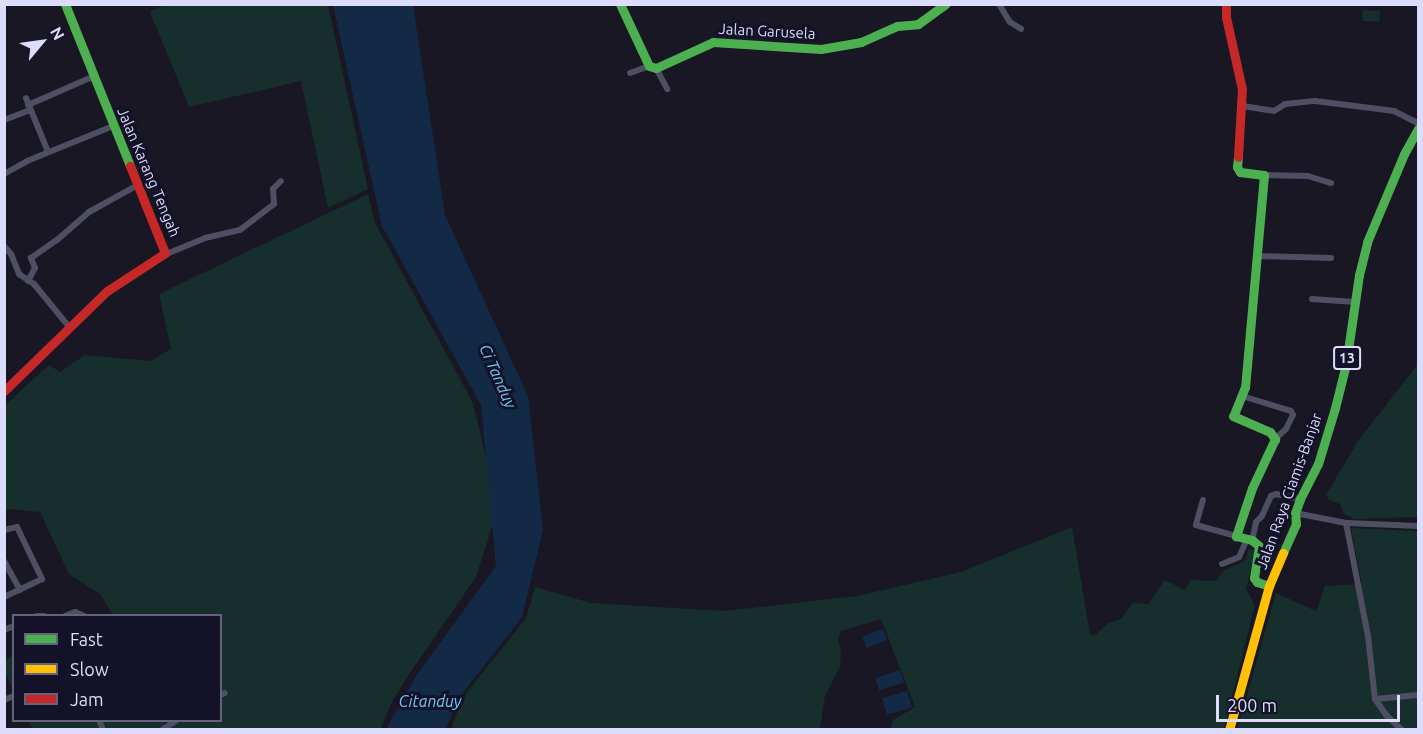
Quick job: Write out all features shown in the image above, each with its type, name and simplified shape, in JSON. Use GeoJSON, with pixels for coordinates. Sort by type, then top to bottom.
{"type":"FeatureCollection","features":[{"type":"Feature","properties":{"kind":"main road","name":"Jalan Karang Tengah"},"geometry":{"type":"LineString","coordinates":[[4,391],[118,282],[165,255],[165,247],[92,77],[65,4]]}},
{"type":"Feature","properties":{"kind":"main road"},"geometry":{"type":"LineString","coordinates":[[620,4],[652,67]]}},
{"type":"Feature","properties":{"kind":"main road","name":"Jalan Garusela"},"geometry":{"type":"LineString","coordinates":[[652,67],[713,42],[821,50],[861,42],[897,26],[918,24],[946,4]]}},
{"type":"Feature","properties":{"kind":"main road"},"geometry":{"type":"LineString","coordinates":[[1226,4],[1226,18],[1241,83],[1243,106],[1238,167],[1240,172],[1264,175],[1242,396],[1234,412],[1234,418],[1270,432],[1275,439],[1252,488],[1236,536],[1249,540],[1259,548],[1254,566],[1254,578],[1257,582],[1269,586]]}},
{"type":"Feature","properties":{"kind":"main road","name":"Jalan Raya Ciamis-Banjar"},"geometry":{"type":"LineString","coordinates":[[1229,729],[1269,586],[1296,525],[1295,513],[1318,464],[1335,408],[1346,364],[1355,302],[1370,234],[1404,154],[1419,129]]}},
{"type":"Feature","properties":{"kind":"street"},"geometry":{"type":"LineString","coordinates":[[999,4],[1010,22],[1021,29]]}},
{"type":"Feature","properties":{"kind":"street"},"geometry":{"type":"LineString","coordinates":[[630,73],[652,67],[667,89]]}},
{"type":"Feature","properties":{"kind":"street"},"geometry":{"type":"LineString","coordinates":[[4,120],[28,104],[92,77]]}},
{"type":"Feature","properties":{"kind":"street"},"geometry":{"type":"LineString","coordinates":[[1243,106],[1274,111],[1285,104],[1315,101],[1394,111],[1419,123]]}},
{"type":"Feature","properties":{"kind":"street"},"geometry":{"type":"LineString","coordinates":[[28,104],[48,152]]}},
{"type":"Feature","properties":{"kind":"street"},"geometry":{"type":"LineString","coordinates":[[4,174],[48,152],[113,126]]}},
{"type":"Feature","properties":{"kind":"street"},"geometry":{"type":"LineString","coordinates":[[1264,175],[1308,177],[1331,183]]}},
{"type":"Feature","properties":{"kind":"street"},"geometry":{"type":"LineString","coordinates":[[165,255],[195,241],[240,230],[274,204],[273,189],[281,181]]}},
{"type":"Feature","properties":{"kind":"street"},"geometry":{"type":"LineString","coordinates":[[28,281],[35,268],[31,258],[57,240],[89,212],[138,185]]}},
{"type":"Feature","properties":{"kind":"street"},"geometry":{"type":"LineString","coordinates":[[4,246],[12,254],[19,273],[34,284],[70,328]]}},
{"type":"Feature","properties":{"kind":"street"},"geometry":{"type":"LineString","coordinates":[[1257,256],[1331,258]]}},
{"type":"Feature","properties":{"kind":"street"},"geometry":{"type":"LineString","coordinates":[[1312,298],[1355,302]]}},
{"type":"Feature","properties":{"kind":"street"},"geometry":{"type":"LineString","coordinates":[[1242,396],[1291,411],[1293,416],[1287,429],[1275,439]]}},
{"type":"Feature","properties":{"kind":"street"},"geometry":{"type":"LineString","coordinates":[[1222,564],[1239,557],[1271,496],[1276,494],[1300,499]]}},
{"type":"Feature","properties":{"kind":"street"},"geometry":{"type":"LineString","coordinates":[[1203,500],[1195,520],[1198,527],[1236,536]]}},
{"type":"Feature","properties":{"kind":"street"},"geometry":{"type":"LineString","coordinates":[[1295,513],[1346,523],[1419,526]]}},
{"type":"Feature","properties":{"kind":"street"},"geometry":{"type":"LineString","coordinates":[[1346,523],[1368,636],[1376,699],[1386,715],[1402,729]]}},
{"type":"Feature","properties":{"kind":"street"},"geometry":{"type":"LineString","coordinates":[[4,530],[17,527],[42,579],[4,597]]}},
{"type":"Feature","properties":{"kind":"street"},"geometry":{"type":"LineString","coordinates":[[4,561],[20,590]]}},
{"type":"Feature","properties":{"kind":"street"},"geometry":{"type":"LineString","coordinates":[[1376,699],[1419,694]]}},
{"type":"Feature","properties":{"kind":"green space"},"geometry":{"type":"Polygon","coordinates":[[[166,4],[328,5],[368,189],[328,208],[301,81],[189,107],[150,12],[166,4]]]}},
{"type":"Feature","properties":{"kind":"green space"},"geometry":{"type":"Polygon","coordinates":[[[1363,10],[1380,11],[1379,22],[1362,21],[1363,10]]]}},
{"type":"Feature","properties":{"kind":"green space"},"geometry":{"type":"Polygon","coordinates":[[[368,194],[375,223],[473,403],[498,508],[476,577],[393,700],[380,730],[33,729],[29,722],[222,722],[222,614],[112,614],[100,594],[69,574],[40,512],[13,509],[5,511],[5,405],[49,365],[60,372],[85,355],[151,361],[171,349],[159,294],[368,194]]]}},
{"type":"Feature","properties":{"kind":"green space"},"geometry":{"type":"Polygon","coordinates":[[[1418,364],[1418,517],[1355,519],[1344,514],[1340,504],[1329,500],[1326,495],[1358,441],[1418,364]]]}},
{"type":"Feature","properties":{"kind":"green space"},"geometry":{"type":"Polygon","coordinates":[[[1072,527],[1090,634],[1095,635],[1109,623],[1121,619],[1133,603],[1148,604],[1165,580],[1185,590],[1190,580],[1216,581],[1224,570],[1245,561],[1249,548],[1255,551],[1246,589],[1255,605],[1224,729],[891,729],[893,720],[915,707],[881,619],[841,631],[838,640],[841,652],[840,667],[825,696],[820,729],[451,730],[461,700],[526,618],[535,587],[591,603],[725,611],[857,596],[961,572],[1072,527]]]}},
{"type":"Feature","properties":{"kind":"green space"},"geometry":{"type":"Polygon","coordinates":[[[1351,528],[1418,531],[1418,729],[1237,730],[1276,593],[1316,611],[1325,586],[1362,584],[1351,528]]]}},
{"type":"Feature","properties":{"kind":"green space"},"geometry":{"type":"Polygon","coordinates":[[[12,656],[12,688],[4,671],[5,661],[12,656]]]}},
{"type":"Feature","properties":{"kind":"water"},"geometry":{"type":"Polygon","coordinates":[[[333,5],[413,5],[445,215],[528,396],[543,530],[522,617],[459,698],[446,729],[386,729],[416,676],[496,566],[481,405],[382,226],[333,5]]]}},
{"type":"Feature","properties":{"kind":"water"},"geometry":{"type":"Polygon","coordinates":[[[883,629],[887,640],[866,648],[862,637],[883,629]]]}},
{"type":"Feature","properties":{"kind":"water"},"geometry":{"type":"Polygon","coordinates":[[[900,670],[904,682],[879,690],[875,678],[900,670]]]}},
{"type":"Feature","properties":{"kind":"water"},"geometry":{"type":"Polygon","coordinates":[[[907,691],[912,707],[887,715],[882,699],[907,691]]]}},
{"type":"Feature","properties":{"kind":"traffic: fast"},"geometry":{"type":"LineString","coordinates":[[65,4],[130,166]]}},
{"type":"Feature","properties":{"kind":"traffic: fast"},"geometry":{"type":"LineString","coordinates":[[620,4],[649,66],[656,68],[713,42],[821,49],[861,42],[897,26],[918,24],[946,4]]}},
{"type":"Feature","properties":{"kind":"traffic: fast"},"geometry":{"type":"LineString","coordinates":[[1283,553],[1296,524],[1295,513],[1300,499],[1318,464],[1335,408],[1346,364],[1359,275],[1367,242],[1404,154],[1418,129]]}},
{"type":"Feature","properties":{"kind":"traffic: fast"},"geometry":{"type":"LineString","coordinates":[[1238,157],[1237,167],[1240,172],[1264,175],[1245,387],[1233,416],[1270,432],[1275,439],[1252,488],[1236,536],[1252,540],[1259,546],[1254,578],[1257,582],[1269,586]]}},
{"type":"Feature","properties":{"kind":"traffic: slow"},"geometry":{"type":"LineString","coordinates":[[1229,730],[1269,586],[1283,553]]}},
{"type":"Feature","properties":{"kind":"traffic: jam"},"geometry":{"type":"LineString","coordinates":[[1226,4],[1226,17],[1242,89],[1238,157]]}},
{"type":"Feature","properties":{"kind":"traffic: jam"},"geometry":{"type":"LineString","coordinates":[[4,391],[107,291],[165,253],[130,166]]}},
{"type":"Feature","properties":{"kind":"water label","name":"Ci Tanduy"},"geometry":{"type":"Point","coordinates":[498,376]}},
{"type":"Feature","properties":{"kind":"water label","name":"Citanduy"},"geometry":{"type":"Point","coordinates":[430,701]}}]}
